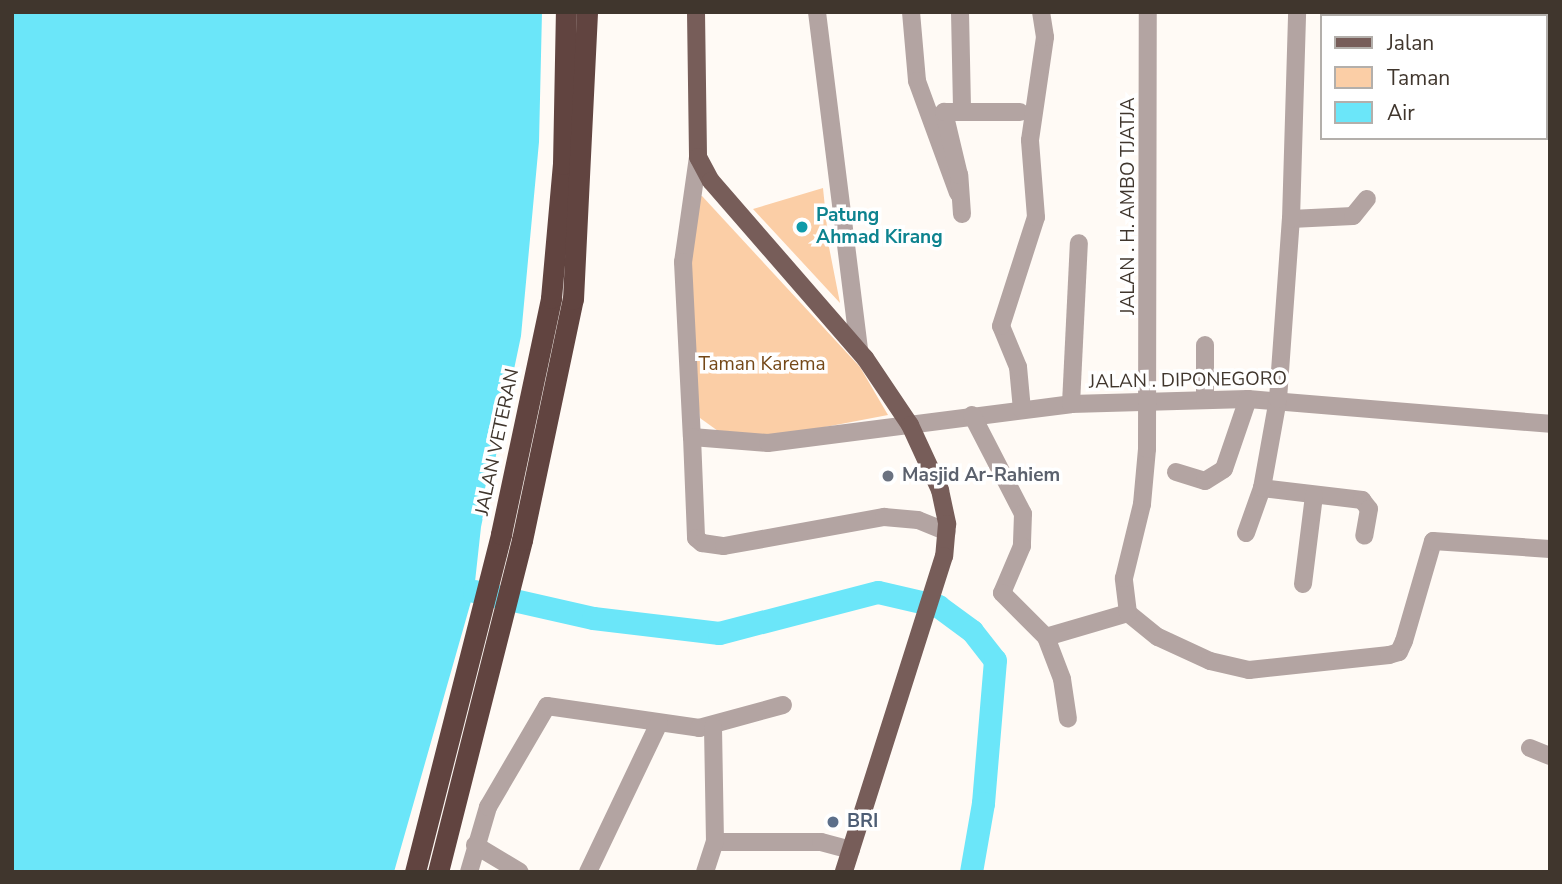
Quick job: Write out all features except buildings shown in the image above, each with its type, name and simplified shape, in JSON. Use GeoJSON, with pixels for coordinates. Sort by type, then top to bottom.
{"type":"FeatureCollection","features":[{"type":"Feature","properties":{"kind":"highway","name":"JALAN VETERAN"},"geometry":{"type":"LineString","coordinates":[[512,537],[551,298],[563,164],[566,12]]}},
{"type":"Feature","properties":{"kind":"highway","name":"JALAN VETERAN"},"geometry":{"type":"LineString","coordinates":[[438,872],[475,684],[573,299],[587,12]]}},
{"type":"Feature","properties":{"kind":"highway","name":"JALAN VETERAN"},"geometry":{"type":"LineString","coordinates":[[415,872],[475,684]]}},
{"type":"Feature","properties":{"kind":"main road"},"geometry":{"type":"LineString","coordinates":[[696,12],[698,157],[711,181],[859,350],[910,425],[940,489],[947,532],[944,556],[908,660],[844,872]]}},
{"type":"Feature","properties":{"kind":"street"},"geometry":{"type":"LineString","coordinates":[[817,12],[859,350]]}},
{"type":"Feature","properties":{"kind":"street"},"geometry":{"type":"LineString","coordinates":[[911,12],[917,81],[945,113],[1020,112]]}},
{"type":"Feature","properties":{"kind":"street"},"geometry":{"type":"LineString","coordinates":[[960,12],[945,113],[959,176],[958,192],[962,214]]}},
{"type":"Feature","properties":{"kind":"street"},"geometry":{"type":"LineString","coordinates":[[1021,410],[1018,367],[1001,326],[1036,217],[1030,140],[1045,37],[1041,12]]}},
{"type":"Feature","properties":{"kind":"street","name":"JALAN . H. AMBO TJATJA"},"geometry":{"type":"LineString","coordinates":[[1128,613],[1124,578],[1142,504],[1148,401],[1148,12]]}},
{"type":"Feature","properties":{"kind":"street"},"geometry":{"type":"LineString","coordinates":[[1246,533],[1262,488],[1278,399],[1291,219],[1297,12]]}},
{"type":"Feature","properties":{"kind":"street"},"geometry":{"type":"LineString","coordinates":[[698,157],[682,262],[695,528],[702,544],[724,546],[884,517],[918,520],[947,532]]}},
{"type":"Feature","properties":{"kind":"street"},"geometry":{"type":"LineString","coordinates":[[1291,219],[1353,216],[1367,199]]}},
{"type":"Feature","properties":{"kind":"street"},"geometry":{"type":"LineString","coordinates":[[1071,404],[1079,243]]}},
{"type":"Feature","properties":{"kind":"street"},"geometry":{"type":"LineString","coordinates":[[1205,345],[1205,400]]}},
{"type":"Feature","properties":{"kind":"street"},"geometry":{"type":"LineString","coordinates":[[1175,472],[1205,481],[1224,469],[1248,398]]}},
{"type":"Feature","properties":{"kind":"street","name":"JALAN . DIPONEGORO"},"geometry":{"type":"LineString","coordinates":[[692,437],[768,443],[1071,404],[1248,398],[1278,399],[1438,418],[1550,424]]}},
{"type":"Feature","properties":{"kind":"street"},"geometry":{"type":"LineString","coordinates":[[972,415],[1023,514],[1022,546],[1002,593],[1046,637],[1062,679],[1068,719]]}},
{"type":"Feature","properties":{"kind":"street"},"geometry":{"type":"LineString","coordinates":[[1262,488],[1367,502],[1364,536]]}},
{"type":"Feature","properties":{"kind":"street"},"geometry":{"type":"LineString","coordinates":[[1303,584],[1314,496]]}},
{"type":"Feature","properties":{"kind":"street"},"geometry":{"type":"LineString","coordinates":[[1046,637],[1128,613],[1158,637],[1210,660],[1249,670],[1389,655],[1399,652],[1404,641],[1433,541],[1550,549]]}},
{"type":"Feature","properties":{"kind":"street"},"geometry":{"type":"LineString","coordinates":[[469,872],[475,845],[503,778],[547,706],[659,723],[713,727],[783,705]]}},
{"type":"Feature","properties":{"kind":"street"},"geometry":{"type":"LineString","coordinates":[[587,872],[659,723]]}},
{"type":"Feature","properties":{"kind":"street"},"geometry":{"type":"LineString","coordinates":[[705,872],[715,842],[713,727]]}},
{"type":"Feature","properties":{"kind":"street"},"geometry":{"type":"LineString","coordinates":[[1530,748],[1550,756]]}},
{"type":"Feature","properties":{"kind":"street"},"geometry":{"type":"LineString","coordinates":[[715,842],[821,842],[851,850]]}},
{"type":"Feature","properties":{"kind":"street"},"geometry":{"type":"LineString","coordinates":[[475,845],[520,872]]}},
{"type":"Feature","properties":{"kind":"green space"},"geometry":{"type":"Polygon","coordinates":[[[823,188],[829,247],[840,303],[753,209],[823,188]]]}},
{"type":"Feature","properties":{"kind":"green space","name":"Taman Karema"},"geometry":{"type":"Polygon","coordinates":[[[702,196],[860,367],[888,415],[778,436],[718,431],[700,418],[686,305],[694,197],[702,196]]]}},
{"type":"Feature","properties":{"kind":"water"},"geometry":{"type":"Polygon","coordinates":[[[12,12],[542,12],[539,142],[521,336],[481,527],[474,591],[394,872],[12,872],[12,12]]]}},
{"type":"Feature","properties":{"kind":"waterway"},"geometry":{"type":"LineString","coordinates":[[474,591],[593,618],[719,633],[878,592],[938,606],[972,631],[995,660],[983,803],[971,872]]}},
{"type":"Feature","properties":{"kind":"place","name":"Patung Ahmad Kirang"},"geometry":{"type":"Point","coordinates":[802,227]}},
{"type":"Feature","properties":{"kind":"place","name":"Masjid Ar-Rahiem"},"geometry":{"type":"Point","coordinates":[888,476]}},
{"type":"Feature","properties":{"kind":"place","name":"BRI"},"geometry":{"type":"Point","coordinates":[833,822]}}]}
